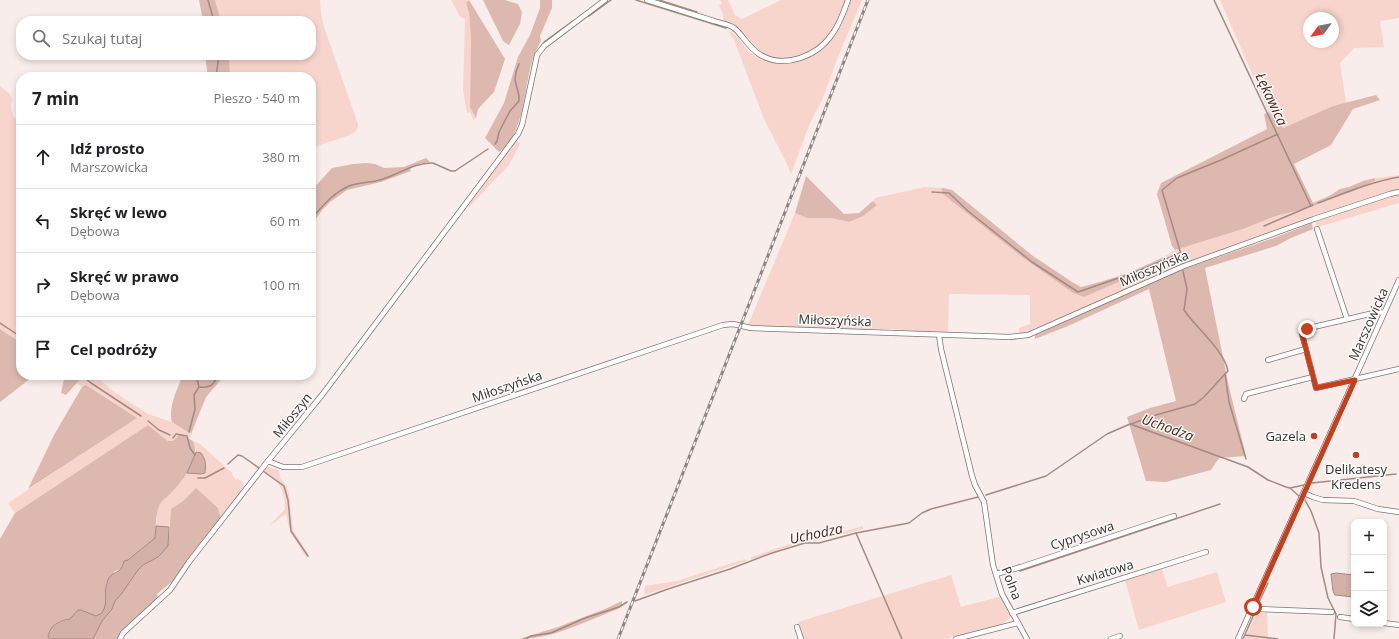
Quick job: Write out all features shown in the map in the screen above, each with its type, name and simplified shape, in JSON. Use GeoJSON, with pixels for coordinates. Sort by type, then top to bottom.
{"type":"FeatureCollection","features":[{"type":"Feature","properties":{"kind":"street","name":"Miłoszyn"},"geometry":{"type":"LineString","coordinates":[[120,639],[123,633],[170,590],[189,562],[350,359],[385,310],[518,134],[522,125],[536,60],[540,51],[544,46],[605,0]]}},
{"type":"Feature","properties":{"kind":"street"},"geometry":{"type":"LineString","coordinates":[[647,0],[733,27],[760,55],[773,60],[785,61],[796,59],[814,52],[827,41],[837,27],[848,0]]}},
{"type":"Feature","properties":{"kind":"street","name":"Miłoszyńska"},"geometry":{"type":"LineString","coordinates":[[268,461],[283,467],[302,467],[723,325],[733,324],[751,328],[939,335],[1010,337],[1028,334],[1184,266],[1314,219],[1399,192]]}},
{"type":"Feature","properties":{"kind":"street"},"geometry":{"type":"LineString","coordinates":[[1317,229],[1347,319]]}},
{"type":"Feature","properties":{"kind":"street","name":"Marszowicka"},"geometry":{"type":"LineString","coordinates":[[1238,639],[1399,280]]}},
{"type":"Feature","properties":{"kind":"street"},"geometry":{"type":"LineString","coordinates":[[1384,313],[1378,312],[1305,329],[1302,334],[1313,377],[1316,388],[1399,369]]}},
{"type":"Feature","properties":{"kind":"street","name":"Polna"},"geometry":{"type":"LineString","coordinates":[[939,335],[941,349],[972,476],[984,502],[996,574],[1002,594],[1027,639]]}},
{"type":"Feature","properties":{"kind":"street"},"geometry":{"type":"LineString","coordinates":[[1268,360],[1306,349]]}},
{"type":"Feature","properties":{"kind":"street"},"geometry":{"type":"LineString","coordinates":[[1244,399],[1246,394],[1313,377]]}},
{"type":"Feature","properties":{"kind":"street"},"geometry":{"type":"LineString","coordinates":[[1304,493],[1323,500],[1354,501],[1378,509],[1399,512]]}},
{"type":"Feature","properties":{"kind":"street","name":"Cyprysowa"},"geometry":{"type":"LineString","coordinates":[[996,574],[1174,516]]}},
{"type":"Feature","properties":{"kind":"street","name":"Kwiatowa"},"geometry":{"type":"LineString","coordinates":[[1012,613],[1206,552]]}},
{"type":"Feature","properties":{"kind":"street"},"geometry":{"type":"LineString","coordinates":[[1253,607],[1257,609],[1332,612]]}},
{"type":"Feature","properties":{"kind":"street"},"geometry":{"type":"LineString","coordinates":[[1340,617],[1351,619]]}},
{"type":"Feature","properties":{"kind":"street"},"geometry":{"type":"LineString","coordinates":[[956,639],[1018,623]]}},
{"type":"Feature","properties":{"kind":"street"},"geometry":{"type":"LineString","coordinates":[[1387,623],[1399,625]]}},
{"type":"Feature","properties":{"kind":"street"},"geometry":{"type":"LineString","coordinates":[[797,627],[801,639]]}},
{"type":"Feature","properties":{"kind":"street"},"geometry":{"type":"LineString","coordinates":[[1111,639],[1120,636]]}},
{"type":"Feature","properties":{"kind":"shaded area"},"geometry":{"type":"Polygon","coordinates":[[[199,0],[215,0],[220,16],[202,16],[199,0]]]}},
{"type":"Feature","properties":{"kind":"shaded area"},"geometry":{"type":"Polygon","coordinates":[[[215,0],[320,0],[324,27],[358,124],[356,131],[350,135],[316,146],[316,72],[230,72],[229,60],[316,60],[316,16],[220,16],[215,0]]]}},
{"type":"Feature","properties":{"kind":"shaded area"},"geometry":{"type":"Polygon","coordinates":[[[451,0],[469,0],[466,3],[469,13],[471,37],[470,107],[476,118],[474,120],[470,112],[467,113],[463,90],[465,19],[460,17],[451,0]]]}},
{"type":"Feature","properties":{"kind":"shaded area"},"geometry":{"type":"Polygon","coordinates":[[[469,0],[505,59],[494,92],[478,109],[476,118],[470,107],[471,37],[469,13],[466,3],[469,0]]]}},
{"type":"Feature","properties":{"kind":"shaded area"},"geometry":{"type":"Polygon","coordinates":[[[483,0],[505,0],[518,4],[522,12],[520,24],[509,45],[503,41],[483,0]]]}},
{"type":"Feature","properties":{"kind":"shaded area"},"geometry":{"type":"Polygon","coordinates":[[[540,0],[552,0],[552,8],[540,36],[541,41],[532,61],[522,111],[514,135],[507,145],[499,152],[485,138],[504,103],[518,57],[530,35],[540,8],[540,0]]]}},
{"type":"Feature","properties":{"kind":"shaded area"},"geometry":{"type":"Polygon","coordinates":[[[720,0],[728,0],[735,15],[742,19],[781,0],[846,0],[838,20],[826,39],[820,45],[794,57],[775,58],[758,51],[750,43],[748,37],[744,35],[737,26],[722,23],[695,14],[695,11],[723,20],[723,14],[719,5],[722,3],[720,0]]]}},
{"type":"Feature","properties":{"kind":"shaded area"},"geometry":{"type":"Polygon","coordinates":[[[851,0],[862,0],[822,100],[810,123],[791,174],[764,119],[734,40],[728,31],[736,35],[750,52],[764,59],[784,63],[803,60],[821,50],[833,39],[842,23],[851,0]]]}},
{"type":"Feature","properties":{"kind":"shaded area"},"geometry":{"type":"Polygon","coordinates":[[[1220,0],[1399,0],[1399,18],[1380,21],[1384,47],[1354,48],[1340,63],[1346,103],[1333,106],[1283,128],[1269,112],[1220,0]]]}},
{"type":"Feature","properties":{"kind":"shaded area"},"geometry":{"type":"Polygon","coordinates":[[[206,60],[229,60],[230,72],[207,71],[206,60]]]}},
{"type":"Feature","properties":{"kind":"shaded area"},"geometry":{"type":"Polygon","coordinates":[[[0,86],[9,93],[12,98],[12,112],[16,119],[16,340],[0,329],[0,86]]]}},
{"type":"Feature","properties":{"kind":"shaded area"},"geometry":{"type":"Polygon","coordinates":[[[1376,95],[1380,100],[1353,109],[1331,145],[1294,164],[1313,203],[1340,189],[1375,178],[1375,181],[1354,191],[1308,208],[1276,216],[1243,229],[1175,250],[1172,246],[1157,194],[1161,183],[1267,129],[1264,114],[1269,112],[1283,128],[1333,106],[1376,95]]]}},
{"type":"Feature","properties":{"kind":"shaded area"},"geometry":{"type":"Polygon","coordinates":[[[517,140],[520,144],[509,165],[469,207],[468,206],[517,140]]]}},
{"type":"Feature","properties":{"kind":"shaded area"},"geometry":{"type":"Polygon","coordinates":[[[426,158],[430,162],[419,164],[410,168],[411,171],[381,182],[347,190],[330,202],[316,218],[316,186],[332,168],[366,163],[375,164],[384,168],[404,167],[426,158]]]}},
{"type":"Feature","properties":{"kind":"shaded area"},"geometry":{"type":"Polygon","coordinates":[[[1399,175],[1399,190],[1387,192],[1347,205],[1269,234],[1247,240],[1152,277],[1052,323],[1021,334],[1019,333],[1019,328],[1030,324],[1030,295],[949,294],[948,333],[889,329],[823,329],[748,325],[795,213],[807,218],[831,218],[849,222],[877,204],[873,201],[875,198],[925,187],[943,188],[941,191],[944,195],[1022,257],[1073,293],[1084,297],[1163,263],[1163,257],[1175,250],[1243,229],[1276,216],[1308,208],[1354,191],[1375,181],[1375,178],[1399,175]]]}},
{"type":"Feature","properties":{"kind":"shaded area"},"geometry":{"type":"Polygon","coordinates":[[[806,176],[844,214],[859,213],[873,201],[877,205],[863,216],[849,222],[831,218],[807,218],[795,213],[806,176]]]}},
{"type":"Feature","properties":{"kind":"shaded area"},"geometry":{"type":"Polygon","coordinates":[[[943,188],[952,190],[1033,256],[1081,287],[1123,275],[1163,257],[1163,263],[1084,297],[1073,293],[1022,257],[944,195],[941,190],[943,188]]]}},
{"type":"Feature","properties":{"kind":"shaded area"},"geometry":{"type":"Polygon","coordinates":[[[1399,194],[1399,203],[1318,227],[1315,222],[1373,201],[1399,194]]]}},
{"type":"Feature","properties":{"kind":"shaded area"},"geometry":{"type":"Polygon","coordinates":[[[1312,223],[1313,229],[1276,246],[1205,268],[1229,387],[1246,456],[1219,458],[1211,470],[1166,482],[1146,481],[1127,417],[1150,408],[1176,401],[1149,289],[1068,326],[1035,339],[1035,335],[1170,274],[1312,223]]]}},
{"type":"Feature","properties":{"kind":"shaded area"},"geometry":{"type":"Polygon","coordinates":[[[0,329],[16,340],[16,380],[29,380],[0,402],[0,329]]]}},
{"type":"Feature","properties":{"kind":"shaded area"},"geometry":{"type":"Polygon","coordinates":[[[64,380],[80,380],[66,395],[61,393],[64,380]]]}},
{"type":"Feature","properties":{"kind":"shaded area"},"geometry":{"type":"Polygon","coordinates":[[[80,380],[100,380],[113,391],[148,414],[172,422],[191,434],[189,438],[185,436],[173,441],[168,441],[148,425],[15,513],[8,503],[136,418],[86,385],[82,387],[77,383],[80,380]]]}},
{"type":"Feature","properties":{"kind":"shaded area"},"geometry":{"type":"Polygon","coordinates":[[[181,380],[221,380],[206,397],[191,434],[172,422],[171,410],[181,380]]]}},
{"type":"Feature","properties":{"kind":"shaded area"},"geometry":{"type":"Polygon","coordinates":[[[86,385],[137,418],[28,489],[54,435],[82,387],[86,385]]]}},
{"type":"Feature","properties":{"kind":"shaded area"},"geometry":{"type":"Polygon","coordinates":[[[148,425],[168,441],[173,441],[179,435],[185,436],[193,441],[195,448],[195,455],[190,469],[176,488],[162,501],[158,508],[155,538],[122,565],[121,569],[115,571],[107,581],[105,595],[107,603],[103,613],[96,616],[81,610],[70,619],[62,620],[56,623],[49,631],[48,636],[50,639],[0,639],[0,539],[15,513],[148,425]]]}},
{"type":"Feature","properties":{"kind":"shaded area"},"geometry":{"type":"Polygon","coordinates":[[[193,441],[200,444],[232,473],[236,480],[238,479],[243,482],[244,489],[222,517],[218,508],[196,488],[183,501],[171,509],[169,527],[156,526],[157,512],[160,503],[171,493],[187,473],[201,474],[205,472],[206,464],[201,453],[196,452],[193,441]]]}},
{"type":"Feature","properties":{"kind":"shaded area"},"geometry":{"type":"Polygon","coordinates":[[[196,452],[201,453],[205,460],[205,473],[187,473],[196,452]]]}},
{"type":"Feature","properties":{"kind":"shaded area"},"geometry":{"type":"Polygon","coordinates":[[[269,467],[279,470],[280,478],[287,487],[293,530],[309,556],[308,558],[290,532],[286,514],[269,526],[285,509],[284,495],[280,486],[263,472],[269,467]]]}},
{"type":"Feature","properties":{"kind":"shaded area"},"geometry":{"type":"Polygon","coordinates":[[[196,488],[218,508],[221,517],[175,579],[157,594],[158,598],[121,632],[117,639],[93,639],[102,621],[112,609],[115,601],[138,570],[143,565],[158,557],[169,537],[171,509],[183,501],[196,488]]]}},
{"type":"Feature","properties":{"kind":"shaded area"},"geometry":{"type":"Polygon","coordinates":[[[156,526],[169,527],[168,546],[158,557],[143,565],[138,570],[115,601],[112,609],[102,621],[93,639],[50,639],[48,636],[53,626],[59,622],[70,619],[78,610],[96,616],[102,613],[105,605],[106,587],[109,578],[120,570],[124,561],[128,560],[155,538],[156,526]]]}},
{"type":"Feature","properties":{"kind":"shaded area"},"geometry":{"type":"Polygon","coordinates":[[[863,526],[863,529],[796,544],[751,560],[751,557],[802,540],[823,537],[863,526]]]}},
{"type":"Feature","properties":{"kind":"shaded area"},"geometry":{"type":"Polygon","coordinates":[[[745,559],[747,561],[644,595],[645,586],[677,581],[745,559]]]}},
{"type":"Feature","properties":{"kind":"shaded area"},"geometry":{"type":"Polygon","coordinates":[[[1162,569],[1168,587],[1217,572],[1226,602],[1139,630],[1125,580],[1162,569]]]}},
{"type":"Feature","properties":{"kind":"shaded area"},"geometry":{"type":"Polygon","coordinates":[[[1331,574],[1351,575],[1351,597],[1335,595],[1333,591],[1331,574]]]}},
{"type":"Feature","properties":{"kind":"shaded area"},"geometry":{"type":"Polygon","coordinates":[[[951,575],[961,607],[1002,596],[1011,617],[1002,624],[945,639],[804,639],[798,622],[951,575]]]}},
{"type":"Feature","properties":{"kind":"shaded area"},"geometry":{"type":"Polygon","coordinates":[[[622,601],[622,606],[618,609],[557,633],[519,639],[558,627],[622,601]]]}},
{"type":"Feature","properties":{"kind":"shaded area"},"geometry":{"type":"Polygon","coordinates":[[[1256,613],[1267,613],[1268,639],[1245,639],[1256,613]]]}},
{"type":"Feature","properties":{"kind":"waterway"},"geometry":{"type":"LineString","coordinates":[[208,0],[213,16]]}},
{"type":"Feature","properties":{"kind":"waterway"},"geometry":{"type":"LineString","coordinates":[[589,16],[611,0]]}},
{"type":"Feature","properties":{"kind":"waterway"},"geometry":{"type":"LineString","coordinates":[[636,0],[726,28]]}},
{"type":"Feature","properties":{"kind":"waterway"},"geometry":{"type":"LineString","coordinates":[[659,0],[697,12]]}},
{"type":"Feature","properties":{"kind":"waterway","name":"Łękawica"},"geometry":{"type":"LineString","coordinates":[[1214,0],[1311,206]]}},
{"type":"Feature","properties":{"kind":"waterway"},"geometry":{"type":"LineString","coordinates":[[544,42],[573,21]]}},
{"type":"Feature","properties":{"kind":"waterway"},"geometry":{"type":"LineString","coordinates":[[217,72],[218,60]]}},
{"type":"Feature","properties":{"kind":"waterway"},"geometry":{"type":"LineString","coordinates":[[495,144],[499,132],[510,111],[519,101],[515,80],[519,64]]}},
{"type":"Feature","properties":{"kind":"waterway"},"geometry":{"type":"LineString","coordinates":[[1182,263],[1181,254],[1162,190],[1177,178],[1278,134]]}},
{"type":"Feature","properties":{"kind":"waterway"},"geometry":{"type":"LineString","coordinates":[[316,213],[332,197],[351,185],[387,178],[426,163],[433,163],[451,171],[455,171],[488,149]]}},
{"type":"Feature","properties":{"kind":"waterway"},"geometry":{"type":"LineString","coordinates":[[1318,203],[1368,185],[1399,177]]}},
{"type":"Feature","properties":{"kind":"waterway"},"geometry":{"type":"LineString","coordinates":[[932,192],[949,193],[968,211],[1032,262],[1078,292],[1133,273],[1180,253]]}},
{"type":"Feature","properties":{"kind":"waterway"},"geometry":{"type":"LineString","coordinates":[[1264,226],[1313,205]]}},
{"type":"Feature","properties":{"kind":"waterway"},"geometry":{"type":"LineString","coordinates":[[1183,271],[1187,289],[1184,310],[1215,347],[1225,363],[1228,371],[1225,374],[1229,402],[1246,459]]}},
{"type":"Feature","properties":{"kind":"waterway"},"geometry":{"type":"LineString","coordinates":[[0,323],[16,334]]}},
{"type":"Feature","properties":{"kind":"waterway"},"geometry":{"type":"LineString","coordinates":[[1131,424],[1195,404],[1204,397],[1225,374]]}},
{"type":"Feature","properties":{"kind":"waterway"},"geometry":{"type":"LineString","coordinates":[[87,380],[141,416]]}},
{"type":"Feature","properties":{"kind":"waterway"},"geometry":{"type":"LineString","coordinates":[[197,380],[199,387]]}},
{"type":"Feature","properties":{"kind":"waterway"},"geometry":{"type":"LineString","coordinates":[[189,432],[195,409],[194,395],[199,387],[207,387],[216,380]]}},
{"type":"Feature","properties":{"kind":"waterway"},"geometry":{"type":"LineString","coordinates":[[148,421],[159,430],[170,435]]}},
{"type":"Feature","properties":{"kind":"waterway","name":"Uchodza"},"geometry":{"type":"LineString","coordinates":[[986,495],[1046,476],[1107,434],[1130,424],[1248,467],[1268,480],[1286,487],[1290,488],[1304,485]]}},
{"type":"Feature","properties":{"kind":"waterway"},"geometry":{"type":"LineString","coordinates":[[173,438],[176,434],[187,436],[190,448],[195,455]]}},
{"type":"Feature","properties":{"kind":"waterway"},"geometry":{"type":"LineString","coordinates":[[228,464],[238,455],[242,456],[259,468]]}},
{"type":"Feature","properties":{"kind":"waterway"},"geometry":{"type":"LineString","coordinates":[[198,478],[205,478],[224,468]]}},
{"type":"Feature","properties":{"kind":"waterway"},"geometry":{"type":"LineString","coordinates":[[263,471],[284,486],[288,500],[291,531],[308,556]]}},
{"type":"Feature","properties":{"kind":"waterway","name":"Uchodza"},"geometry":{"type":"LineString","coordinates":[[1312,483],[1396,474]]}},
{"type":"Feature","properties":{"kind":"waterway"},"geometry":{"type":"LineString","coordinates":[[1290,488],[1299,496]]}},
{"type":"Feature","properties":{"kind":"waterway","name":"Uchodza"},"geometry":{"type":"LineString","coordinates":[[635,601],[730,569],[772,553],[805,543],[819,543],[856,533],[909,523],[922,513],[931,509],[978,497]]}},
{"type":"Feature","properties":{"kind":"waterway"},"geometry":{"type":"LineString","coordinates":[[1305,500],[1311,511],[1319,533],[1321,567],[1328,598],[1336,614],[1334,639]]}},
{"type":"Feature","properties":{"kind":"waterway"},"geometry":{"type":"LineString","coordinates":[[1020,571],[1220,504]]}},
{"type":"Feature","properties":{"kind":"waterway"},"geometry":{"type":"LineString","coordinates":[[856,533],[902,639]]}},
{"type":"Feature","properties":{"kind":"waterway"},"geometry":{"type":"LineString","coordinates":[[1258,604],[1268,583]]}},
{"type":"Feature","properties":{"kind":"waterway","name":"Uchodza"},"geometry":{"type":"LineString","coordinates":[[525,639],[531,636],[551,633],[585,618],[619,607],[627,602]]}},
{"type":"Feature","properties":{"kind":"waterway"},"geometry":{"type":"LineString","coordinates":[[1243,639],[1255,612]]}},
{"type":"Feature","properties":{"kind":"waterway"},"geometry":{"type":"LineString","coordinates":[[1245,635],[1278,639]]}},
{"type":"Feature","properties":{"kind":"railway"},"geometry":{"type":"LineString","coordinates":[[618,639],[868,0]]}},
{"type":"Feature","properties":{"kind":"place","name":"Gazela"},"geometry":{"type":"Point","coordinates":[1314,436]}},
{"type":"Feature","properties":{"kind":"place","name":"Delikatesy Kredens"},"geometry":{"type":"Point","coordinates":[1356,455]}},
{"type":"Feature","properties":{"kind":"route"},"geometry":{"type":"LineString","coordinates":[[1253,607],[1355,380],[1316,388],[1302,334],[1305,329],[1307,329]]}}]}
